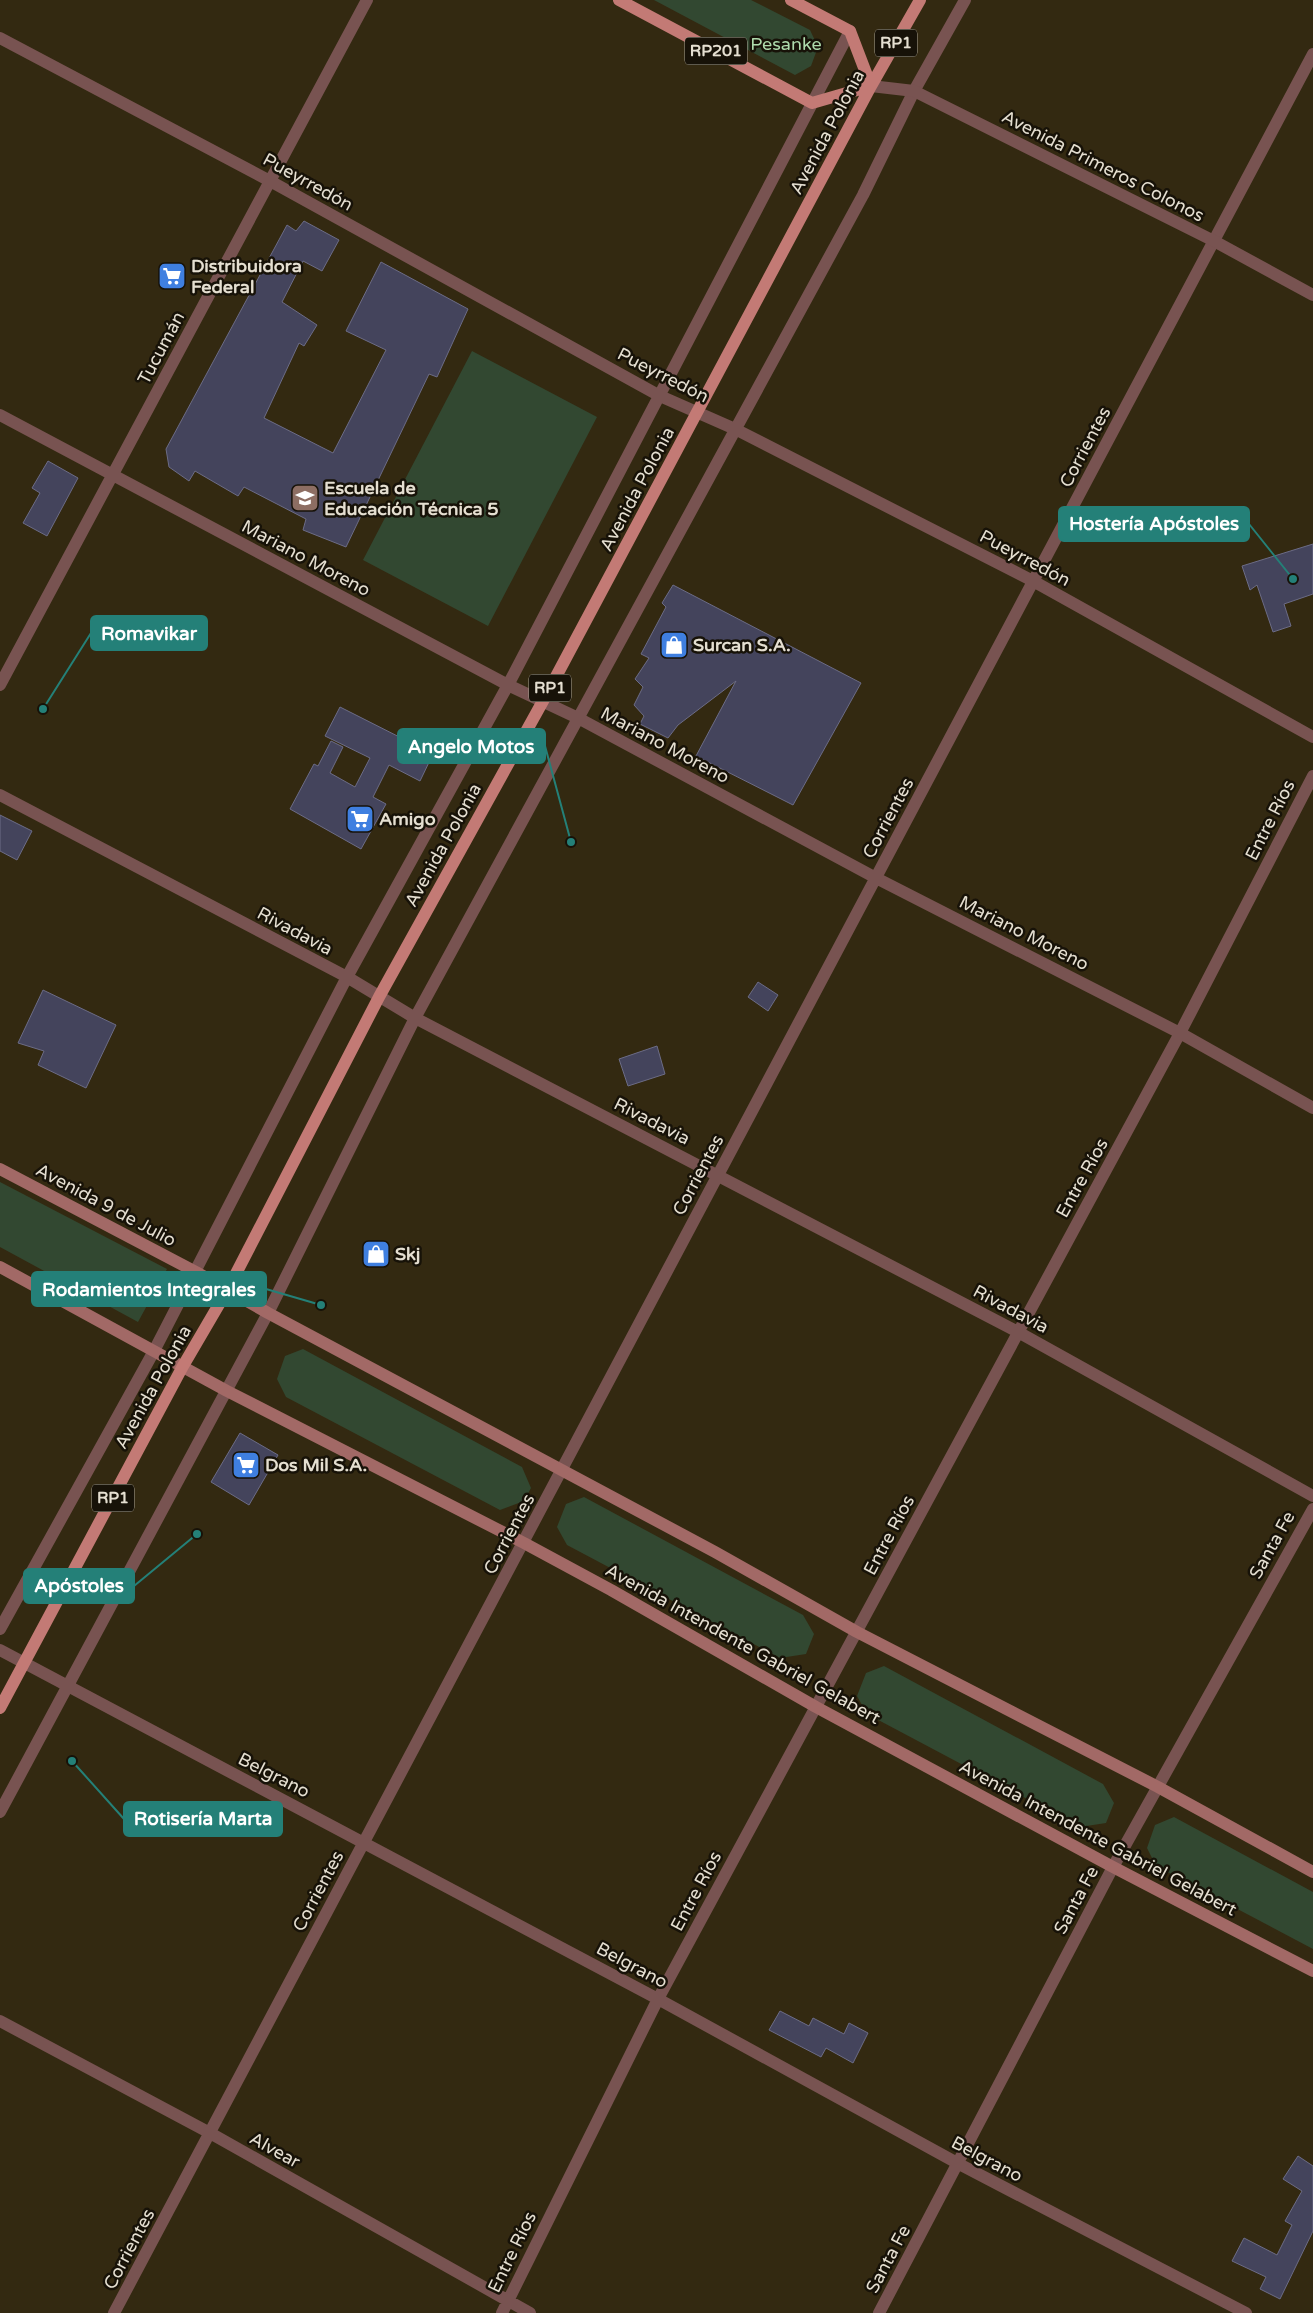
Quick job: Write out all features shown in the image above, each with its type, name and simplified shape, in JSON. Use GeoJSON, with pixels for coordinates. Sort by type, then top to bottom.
{"type":"FeatureCollection","features":[{"type":"Feature","properties":{"kind":"main road","name":"RP201"},"geometry":{"type":"LineString","coordinates":[[619,0],[812,102]]}},
{"type":"Feature","properties":{"kind":"main road"},"geometry":{"type":"LineString","coordinates":[[791,0],[850,31],[871,86],[812,102]]}},
{"type":"Feature","properties":{"kind":"main road","name":"Avenida Polonia"},"geometry":{"type":"LineString","coordinates":[[0,1708],[183,1366],[228,1289],[379,996],[543,702],[871,86],[920,0]]}},
{"type":"Feature","properties":{"kind":"main road","name":"Avenida 9 de Julio"},"geometry":{"type":"LineString","coordinates":[[0,1169],[196,1272]]}},
{"type":"Feature","properties":{"kind":"main road"},"geometry":{"type":"LineString","coordinates":[[0,1267],[154,1351]]}},
{"type":"Feature","properties":{"kind":"main road"},"geometry":{"type":"LineString","coordinates":[[196,1272],[268,1313],[715,1552],[857,1632],[1158,1787],[1313,1872]]}},
{"type":"Feature","properties":{"kind":"main road","name":"Avenida Intendente Gabriel Gelabert"},"geometry":{"type":"LineString","coordinates":[[154,1351],[524,1543],[611,1590],[816,1707],[1113,1867],[1313,1971]]}},
{"type":"Feature","properties":{"kind":"street","name":"Tucumán"},"geometry":{"type":"LineString","coordinates":[[0,685],[367,0]]}},
{"type":"Feature","properties":{"kind":"street"},"geometry":{"type":"LineString","coordinates":[[0,1812],[268,1313],[415,1018],[863,195],[914,91],[965,0]]}},
{"type":"Feature","properties":{"kind":"street","name":"Avenida Polonia"},"geometry":{"type":"LineString","coordinates":[[0,1630],[196,1272],[218,1224],[347,977],[508,685],[850,31]]}},
{"type":"Feature","properties":{"kind":"street","name":"Pueyrredón"},"geometry":{"type":"LineString","coordinates":[[0,38],[270,181],[660,396],[735,429],[1033,581],[1313,737]]}},
{"type":"Feature","properties":{"kind":"street","name":"Corrientes"},"geometry":{"type":"LineString","coordinates":[[114,2313],[1313,54]]}},
{"type":"Feature","properties":{"kind":"street","name":"Avenida Primeros Colonos"},"geometry":{"type":"LineString","coordinates":[[871,86],[914,91],[1214,241],[1313,295]]}},
{"type":"Feature","properties":{"kind":"street","name":"Mariano Moreno"},"geometry":{"type":"LineString","coordinates":[[0,415],[508,685],[578,718],[876,878],[1180,1033],[1313,1108]]}},
{"type":"Feature","properties":{"kind":"street","name":"Entre Ríos"},"geometry":{"type":"LineString","coordinates":[[505,2307],[658,1999],[1180,1033],[1313,776]]}},
{"type":"Feature","properties":{"kind":"street","name":"Rivadavia"},"geometry":{"type":"LineString","coordinates":[[0,796],[347,977],[415,1018],[1018,1332],[1313,1496]]}},
{"type":"Feature","properties":{"kind":"street","name":"Santa Fe"},"geometry":{"type":"LineString","coordinates":[[880,2313],[1113,1867],[1313,1509]]}},
{"type":"Feature","properties":{"kind":"street","name":"Belgrano"},"geometry":{"type":"LineString","coordinates":[[0,1650],[365,1841],[958,2164],[1246,2313]]}},
{"type":"Feature","properties":{"kind":"street","name":"Alvear"},"geometry":{"type":"LineString","coordinates":[[0,2022],[210,2133],[505,2307],[530,2313]]}},
{"type":"Feature","properties":{"kind":"green space","name":"Pesanke"},"geometry":{"type":"Polygon","coordinates":[[[654,0],[751,0],[810,30],[818,47],[811,66],[795,75],[654,0]]]}},
{"type":"Feature","properties":{"kind":"green space"},"geometry":{"type":"Polygon","coordinates":[[[472,351],[597,417],[488,626],[363,560],[472,351]]]}},
{"type":"Feature","properties":{"kind":"green space"},"geometry":{"type":"Polygon","coordinates":[[[0,1182],[167,1269],[138,1322],[0,1247],[0,1182]]]}},
{"type":"Feature","properties":{"kind":"green space"},"geometry":{"type":"Polygon","coordinates":[[[303,1349],[522,1467],[531,1488],[524,1501],[500,1510],[286,1397],[277,1379],[285,1356],[303,1349]]]}},
{"type":"Feature","properties":{"kind":"green space"},"geometry":{"type":"Polygon","coordinates":[[[584,1497],[803,1615],[814,1634],[806,1654],[780,1658],[567,1545],[557,1527],[566,1504],[584,1497]]]}},
{"type":"Feature","properties":{"kind":"green space"},"geometry":{"type":"Polygon","coordinates":[[[884,1666],[1103,1784],[1114,1803],[1106,1823],[1080,1827],[867,1714],[857,1696],[866,1673],[884,1666]]]}},
{"type":"Feature","properties":{"kind":"green space"},"geometry":{"type":"Polygon","coordinates":[[[1174,1817],[1313,1892],[1313,1949],[1156,1866],[1147,1848],[1155,1825],[1174,1817]]]}},
{"type":"Feature","properties":{"kind":"building"},"geometry":{"type":"Polygon","coordinates":[[[304,221],[339,240],[322,271],[303,261],[282,302],[317,325],[304,346],[299,343],[264,418],[333,453],[386,350],[346,331],[381,262],[468,309],[437,377],[429,374],[346,547],[303,530],[306,519],[244,487],[238,496],[195,471],[189,481],[169,467],[166,449],[287,225],[296,231],[304,221]]]}},
{"type":"Feature","properties":{"kind":"building"},"geometry":{"type":"Polygon","coordinates":[[[48,461],[78,478],[47,536],[23,523],[40,493],[32,488],[48,461]]]}},
{"type":"Feature","properties":{"kind":"building"},"geometry":{"type":"Polygon","coordinates":[[[1313,544],[1313,594],[1284,604],[1291,626],[1273,632],[1257,585],[1250,590],[1242,566],[1313,544]]]}},
{"type":"Feature","properties":{"kind":"building"},"geometry":{"type":"Polygon","coordinates":[[[673,585],[861,683],[793,805],[696,756],[736,681],[678,725],[668,738],[640,724],[644,716],[634,705],[643,687],[635,679],[649,658],[641,654],[666,607],[662,603],[673,585]]]}},
{"type":"Feature","properties":{"kind":"building"},"geometry":{"type":"Polygon","coordinates":[[[340,707],[433,754],[420,781],[389,765],[373,797],[386,804],[361,849],[290,809],[314,764],[318,766],[331,741],[343,747],[330,773],[355,787],[370,758],[325,736],[340,707]]]}},
{"type":"Feature","properties":{"kind":"building"},"geometry":{"type":"Polygon","coordinates":[[[0,815],[32,831],[17,860],[0,851],[0,815]]]}},
{"type":"Feature","properties":{"kind":"building"},"geometry":{"type":"Polygon","coordinates":[[[758,982],[778,995],[768,1011],[748,997],[758,982]]]}},
{"type":"Feature","properties":{"kind":"building"},"geometry":{"type":"Polygon","coordinates":[[[43,990],[116,1025],[86,1088],[38,1065],[44,1051],[18,1043],[43,990]]]}},
{"type":"Feature","properties":{"kind":"building"},"geometry":{"type":"Polygon","coordinates":[[[657,1046],[665,1074],[628,1086],[619,1059],[657,1046]]]}},
{"type":"Feature","properties":{"kind":"building"},"geometry":{"type":"Polygon","coordinates":[[[240,1433],[278,1455],[249,1505],[211,1482],[240,1433]]]}},
{"type":"Feature","properties":{"kind":"building"},"geometry":{"type":"Polygon","coordinates":[[[780,2011],[809,2026],[813,2018],[844,2034],[849,2023],[868,2033],[853,2063],[826,2048],[821,2057],[769,2030],[780,2011]]]}},
{"type":"Feature","properties":{"kind":"building"},"geometry":{"type":"Polygon","coordinates":[[[1298,2156],[1313,2166],[1313,2231],[1280,2299],[1260,2289],[1266,2277],[1232,2261],[1244,2238],[1277,2255],[1292,2225],[1285,2221],[1302,2191],[1283,2179],[1298,2156]]]}},
{"type":"Feature","properties":{"kind":"place","name":"Distribuidora Federal"},"geometry":{"type":"Point","coordinates":[172,276]}},
{"type":"Feature","properties":{"kind":"place","name":"Escuela de Educación Técnica 5"},"geometry":{"type":"Point","coordinates":[305,498]}},
{"type":"Feature","properties":{"kind":"place","name":"Hostería Apóstoles"},"geometry":{"type":"Point","coordinates":[1293,579]}},
{"type":"Feature","properties":{"kind":"place","name":"Surcan S.A."},"geometry":{"type":"Point","coordinates":[674,645]}},
{"type":"Feature","properties":{"kind":"place","name":"Romavikar"},"geometry":{"type":"Point","coordinates":[43,709]}},
{"type":"Feature","properties":{"kind":"place","name":"Amigo"},"geometry":{"type":"Point","coordinates":[360,819]}},
{"type":"Feature","properties":{"kind":"place","name":"Angelo Motos"},"geometry":{"type":"Point","coordinates":[571,842]}},
{"type":"Feature","properties":{"kind":"place","name":"Skj"},"geometry":{"type":"Point","coordinates":[376,1254]}},
{"type":"Feature","properties":{"kind":"place","name":"Rodamientos Integrales"},"geometry":{"type":"Point","coordinates":[321,1305]}},
{"type":"Feature","properties":{"kind":"place","name":"Dos Mil S.A."},"geometry":{"type":"Point","coordinates":[246,1465]}},
{"type":"Feature","properties":{"kind":"place","name":"Apóstoles"},"geometry":{"type":"Point","coordinates":[197,1534]}},
{"type":"Feature","properties":{"kind":"place","name":"Rotisería Marta"},"geometry":{"type":"Point","coordinates":[72,1761]}}]}
